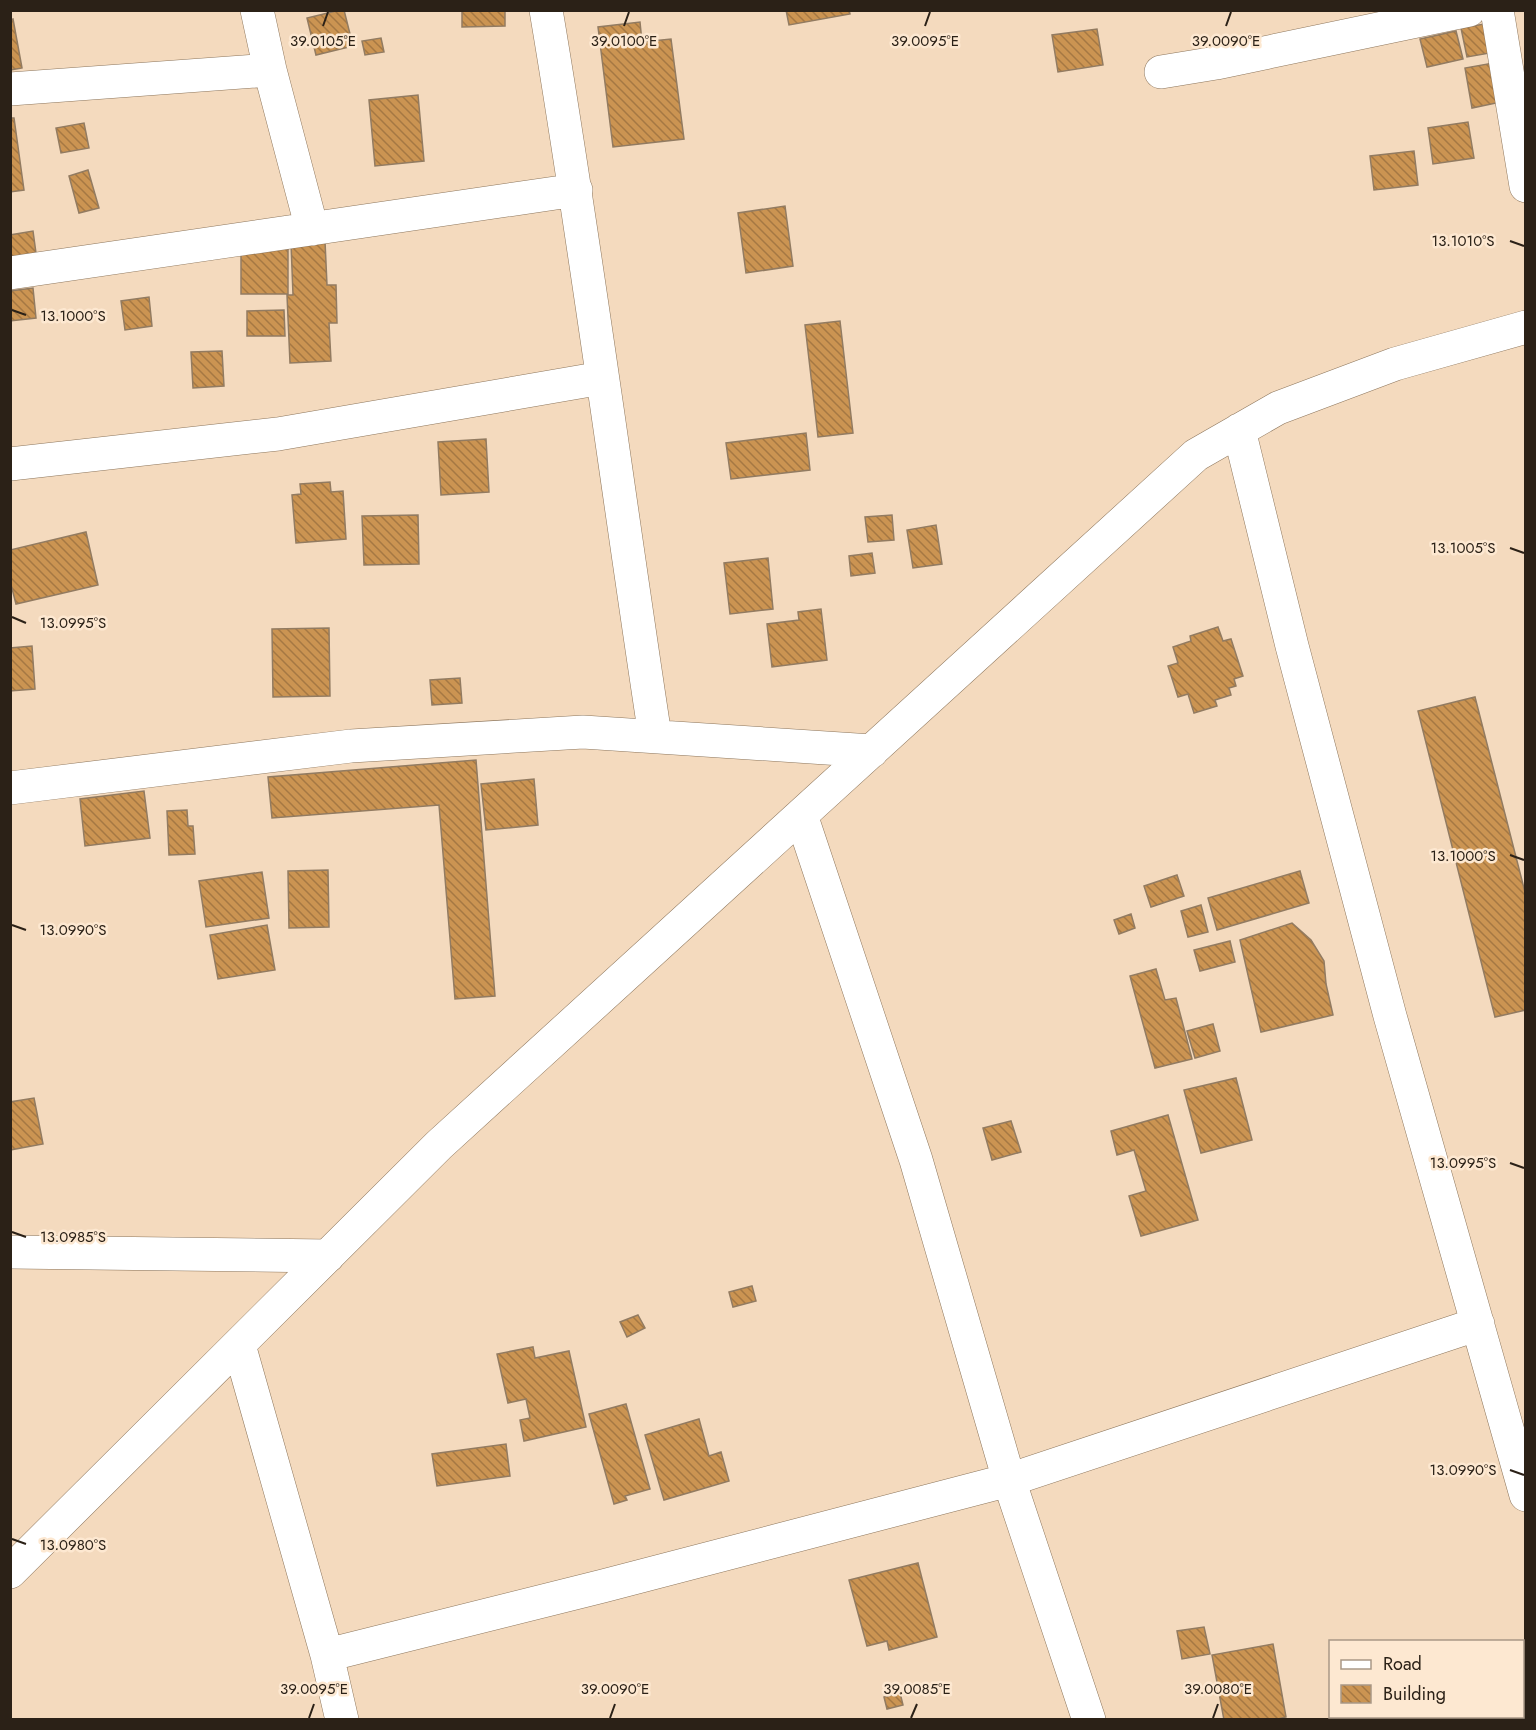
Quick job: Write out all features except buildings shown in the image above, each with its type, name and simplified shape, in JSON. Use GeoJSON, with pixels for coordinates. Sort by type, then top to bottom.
{"type":"FeatureCollection","features":[{"type":"Feature","properties":{"kind":"street"},"geometry":{"type":"LineString","coordinates":[[257,10],[270,70],[312,229]]}},
{"type":"Feature","properties":{"kind":"street"},"geometry":{"type":"LineString","coordinates":[[546,10],[576,190],[655,736]]}},
{"type":"Feature","properties":{"kind":"street"},"geometry":{"type":"LineString","coordinates":[[1161,72],[1216,63],[1468,10]]}},
{"type":"Feature","properties":{"kind":"street"},"geometry":{"type":"LineString","coordinates":[[1497,10],[1526,186]]}},
{"type":"Feature","properties":{"kind":"street"},"geometry":{"type":"LineString","coordinates":[[10,89],[270,70]]}},
{"type":"Feature","properties":{"kind":"street"},"geometry":{"type":"LineString","coordinates":[[10,273],[576,190]]}},
{"type":"Feature","properties":{"kind":"street"},"geometry":{"type":"LineString","coordinates":[[10,1572],[439,1145],[1196,455],[1278,408],[1395,364],[1526,327]]}},
{"type":"Feature","properties":{"kind":"street"},"geometry":{"type":"LineString","coordinates":[[10,464],[278,434],[602,378]]}},
{"type":"Feature","properties":{"kind":"street"},"geometry":{"type":"LineString","coordinates":[[1239,430],[1292,646],[1381,981],[1526,1495]]}},
{"type":"Feature","properties":{"kind":"street"},"geometry":{"type":"LineString","coordinates":[[10,788],[351,746],[583,732],[872,751]]}},
{"type":"Feature","properties":{"kind":"street"},"geometry":{"type":"LineString","coordinates":[[801,815],[916,1160],[1009,1480],[1089,1719]]}},
{"type":"Feature","properties":{"kind":"street"},"geometry":{"type":"LineString","coordinates":[[10,1252],[328,1256]]}},
{"type":"Feature","properties":{"kind":"street"},"geometry":{"type":"LineString","coordinates":[[327,1655],[1009,1480],[1478,1324]]}},
{"type":"Feature","properties":{"kind":"street"},"geometry":{"type":"LineString","coordinates":[[239,1345],[327,1655],[342,1719]]}}]}
